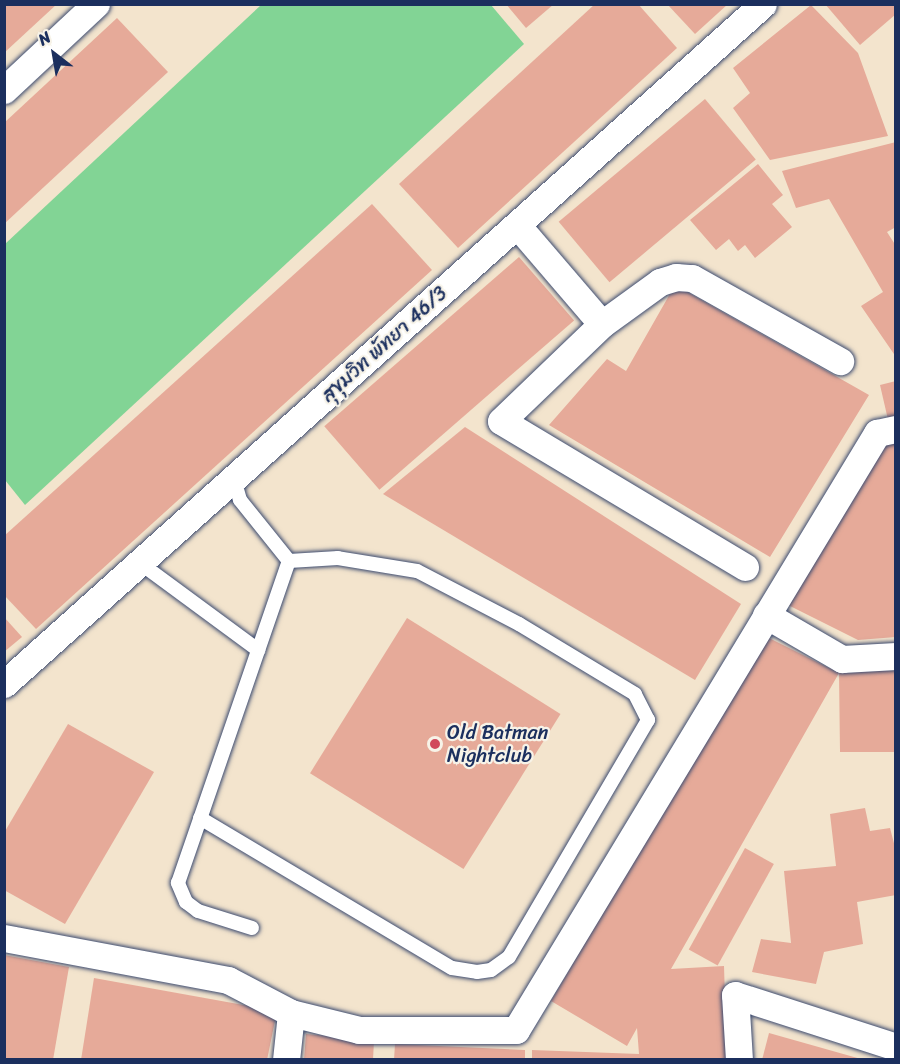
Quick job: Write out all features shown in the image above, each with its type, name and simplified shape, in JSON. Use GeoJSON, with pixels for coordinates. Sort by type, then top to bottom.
{"type":"FeatureCollection","features":[{"type":"Feature","properties":{"kind":"street"},"geometry":{"type":"LineString","coordinates":[[4,90],[96,4]]}},
{"type":"Feature","properties":{"kind":"street","name":"สุขุมวิท พัทยา 46/3"},"geometry":{"type":"LineString","coordinates":[[4,684],[763,4]]}},
{"type":"Feature","properties":{"kind":"street"},"geometry":{"type":"LineString","coordinates":[[517,225],[602,324]]}},
{"type":"Feature","properties":{"kind":"street"},"geometry":{"type":"LineString","coordinates":[[745,567],[501,421],[602,324],[660,282],[692,278],[840,361]]}},
{"type":"Feature","properties":{"kind":"street"},"geometry":{"type":"LineString","coordinates":[[4,938],[228,980],[291,1012],[359,1030],[516,1030],[877,433],[896,429]]}},
{"type":"Feature","properties":{"kind":"street"},"geometry":{"type":"LineString","coordinates":[[766,615],[842,659],[896,656]]}},
{"type":"Feature","properties":{"kind":"street"},"geometry":{"type":"LineString","coordinates":[[738,1059],[735,995],[896,1047]]}},
{"type":"Feature","properties":{"kind":"street"},"geometry":{"type":"LineString","coordinates":[[286,1059],[291,1012]]}},
{"type":"Feature","properties":{"kind":"lane"},"geometry":{"type":"LineString","coordinates":[[234,479],[240,500],[289,561]]}},
{"type":"Feature","properties":{"kind":"lane"},"geometry":{"type":"LineString","coordinates":[[201,818],[452,968],[477,972],[491,970],[509,957],[648,720],[635,694],[519,624],[417,572],[338,558],[289,561]]}},
{"type":"Feature","properties":{"kind":"lane"},"geometry":{"type":"LineString","coordinates":[[252,928],[198,911],[186,902],[178,883],[289,561]]}},
{"type":"Feature","properties":{"kind":"lane"},"geometry":{"type":"LineString","coordinates":[[140,562],[258,650]]}},
{"type":"Feature","properties":{"kind":"green space"},"geometry":{"type":"Polygon","coordinates":[[[261,5],[491,5],[524,44],[25,505],[5,480],[5,244],[261,5]]]}},
{"type":"Feature","properties":{"kind":"building"},"geometry":{"type":"Polygon","coordinates":[[[4,4],[57,4],[4,53],[4,4]]]}},
{"type":"Feature","properties":{"kind":"building"},"geometry":{"type":"Polygon","coordinates":[[[506,4],[554,4],[526,28],[506,4]]]}},
{"type":"Feature","properties":{"kind":"building"},"geometry":{"type":"Polygon","coordinates":[[[595,4],[638,4],[677,48],[458,248],[399,184],[595,4]]]}},
{"type":"Feature","properties":{"kind":"building"},"geometry":{"type":"Polygon","coordinates":[[[667,4],[728,4],[695,34],[667,4]]]}},
{"type":"Feature","properties":{"kind":"building"},"geometry":{"type":"Polygon","coordinates":[[[825,4],[896,4],[896,14],[860,45],[825,4]]]}},
{"type":"Feature","properties":{"kind":"building"},"geometry":{"type":"Polygon","coordinates":[[[811,5],[858,53],[888,136],[770,160],[733,108],[750,93],[733,68],[811,5]]]}},
{"type":"Feature","properties":{"kind":"building"},"geometry":{"type":"Polygon","coordinates":[[[117,18],[168,72],[4,224],[4,123],[117,18]]]}},
{"type":"Feature","properties":{"kind":"building"},"geometry":{"type":"Polygon","coordinates":[[[705,99],[756,160],[609,282],[559,222],[705,99]]]}},
{"type":"Feature","properties":{"kind":"building"},"geometry":{"type":"Polygon","coordinates":[[[896,142],[896,227],[887,232],[896,246],[896,357],[861,306],[883,292],[829,199],[796,208],[782,171],[896,142]]]}},
{"type":"Feature","properties":{"kind":"building"},"geometry":{"type":"Polygon","coordinates":[[[758,164],[783,195],[772,204],[792,227],[755,258],[745,245],[738,251],[729,239],[716,250],[690,220],[758,164]]]}},
{"type":"Feature","properties":{"kind":"building"},"geometry":{"type":"Polygon","coordinates":[[[372,204],[432,270],[36,629],[4,595],[4,536],[372,204]]]}},
{"type":"Feature","properties":{"kind":"building"},"geometry":{"type":"Polygon","coordinates":[[[519,257],[574,320],[379,490],[324,426],[519,257]]]}},
{"type":"Feature","properties":{"kind":"building"},"geometry":{"type":"Polygon","coordinates":[[[675,285],[869,395],[770,557],[549,425],[607,359],[626,371],[675,285]]]}},
{"type":"Feature","properties":{"kind":"building"},"geometry":{"type":"Polygon","coordinates":[[[896,381],[896,422],[889,424],[880,385],[896,381]]]}},
{"type":"Feature","properties":{"kind":"building"},"geometry":{"type":"Polygon","coordinates":[[[465,427],[741,604],[695,680],[383,494],[465,427]]]}},
{"type":"Feature","properties":{"kind":"building"},"geometry":{"type":"Polygon","coordinates":[[[896,439],[896,637],[858,640],[786,604],[886,441],[896,439]]]}},
{"type":"Feature","properties":{"kind":"building"},"geometry":{"type":"Polygon","coordinates":[[[4,617],[22,637],[4,652],[4,617]]]}},
{"type":"Feature","properties":{"kind":"building","name":"Old Batman Nightclub"},"geometry":{"type":"Polygon","coordinates":[[[407,618],[560,714],[464,869],[310,773],[407,618]]]}},
{"type":"Feature","properties":{"kind":"building"},"geometry":{"type":"Polygon","coordinates":[[[765,636],[839,673],[671,969],[724,966],[727,1060],[532,1060],[532,1050],[639,1054],[637,1028],[627,1046],[551,1001],[765,636]]]}},
{"type":"Feature","properties":{"kind":"building"},"geometry":{"type":"Polygon","coordinates":[[[896,669],[896,752],[840,752],[839,673],[896,669]]]}},
{"type":"Feature","properties":{"kind":"building"},"geometry":{"type":"Polygon","coordinates":[[[68,724],[154,772],[65,924],[4,890],[4,833],[68,724]]]}},
{"type":"Feature","properties":{"kind":"building"},"geometry":{"type":"Polygon","coordinates":[[[865,808],[870,831],[890,828],[896,851],[896,895],[857,902],[863,944],[824,952],[816,984],[752,972],[761,939],[791,943],[784,871],[836,866],[830,814],[865,808]]]}},
{"type":"Feature","properties":{"kind":"building"},"geometry":{"type":"Polygon","coordinates":[[[745,848],[774,864],[718,965],[689,949],[745,848]]]}},
{"type":"Feature","properties":{"kind":"building"},"geometry":{"type":"Polygon","coordinates":[[[4,955],[69,967],[53,1060],[4,1060],[4,955]]]}},
{"type":"Feature","properties":{"kind":"building"},"geometry":{"type":"Polygon","coordinates":[[[94,978],[277,1011],[267,1060],[81,1060],[94,978]]]}},
{"type":"Feature","properties":{"kind":"building"},"geometry":{"type":"Polygon","coordinates":[[[769,1033],[861,1059],[861,1060],[762,1060],[769,1033]]]}},
{"type":"Feature","properties":{"kind":"building"},"geometry":{"type":"Polygon","coordinates":[[[306,1034],[374,1040],[373,1060],[304,1060],[306,1034]]]}},
{"type":"Feature","properties":{"kind":"building"},"geometry":{"type":"Polygon","coordinates":[[[395,1044],[525,1050],[525,1060],[394,1060],[395,1044]]]}},
{"type":"Feature","properties":{"kind":"place","name":"Old Batman Nightclub"},"geometry":{"type":"Point","coordinates":[435,744]}}]}
